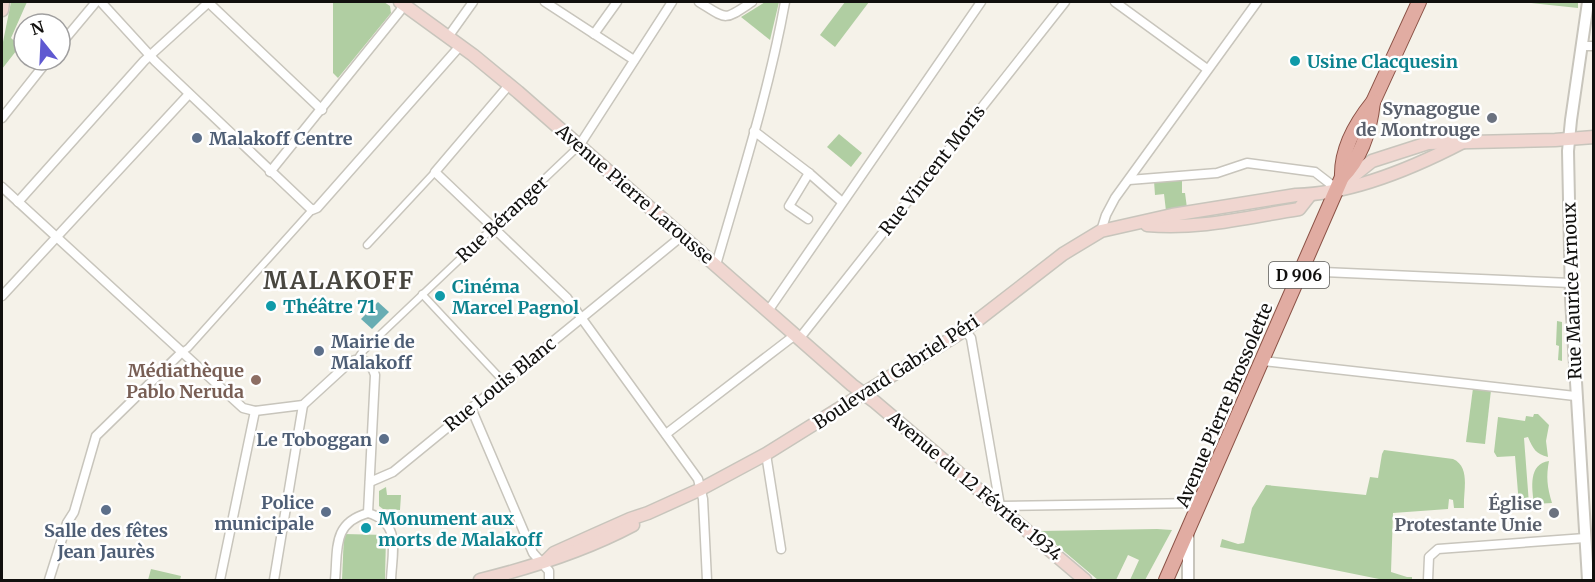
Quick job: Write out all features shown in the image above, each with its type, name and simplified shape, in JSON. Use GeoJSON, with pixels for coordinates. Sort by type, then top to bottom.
{"type":"FeatureCollection","features":[{"type":"Feature","properties":{"kind":"main road"},"geometry":{"type":"LineString","coordinates":[[2,10],[3,2]]}},
{"type":"Feature","properties":{"kind":"main road","name":"Avenue Pierre Larousse"},"geometry":{"type":"LineString","coordinates":[[402,2],[509,85],[863,394]]}},
{"type":"Feature","properties":{"kind":"main road","name":"Avenue Pierre Brossolette"},"geometry":{"type":"LineString","coordinates":[[1167,580],[1339,183],[1341,161],[1345,151],[1361,116],[1373,102],[1419,2]]}},
{"type":"Feature","properties":{"kind":"main road"},"geometry":{"type":"LineString","coordinates":[[1339,183],[1372,161],[1428,143],[1593,137]]}},
{"type":"Feature","properties":{"kind":"main road","name":"Boulevard Gabriel Péri"},"geometry":{"type":"LineString","coordinates":[[480,580],[543,561],[554,553],[701,489],[765,454],[965,330],[1063,254],[1101,231],[1202,210],[1296,195],[1310,195],[1339,183],[1363,184],[1424,162],[1463,142]]}},
{"type":"Feature","properties":{"kind":"main road","name":"Avenue du 12 Février 1934"},"geometry":{"type":"LineString","coordinates":[[863,394],[1000,506],[1085,580]]}},
{"type":"Feature","properties":{"kind":"street"},"geometry":{"type":"LineString","coordinates":[[72,31],[96,2]]}},
{"type":"Feature","properties":{"kind":"street"},"geometry":{"type":"LineString","coordinates":[[101,2],[150,56],[312,210]]}},
{"type":"Feature","properties":{"kind":"street"},"geometry":{"type":"LineString","coordinates":[[18,202],[150,56],[208,2],[322,110]]}},
{"type":"Feature","properties":{"kind":"street"},"geometry":{"type":"LineString","coordinates":[[270,172],[400,11],[402,2]]}},
{"type":"Feature","properties":{"kind":"street"},"geometry":{"type":"LineString","coordinates":[[448,37],[473,2]]}},
{"type":"Feature","properties":{"kind":"street"},"geometry":{"type":"LineString","coordinates":[[545,2],[634,60]]}},
{"type":"Feature","properties":{"kind":"street"},"geometry":{"type":"LineString","coordinates":[[594,34],[617,2]]}},
{"type":"Feature","properties":{"kind":"street"},"geometry":{"type":"LineString","coordinates":[[579,146],[672,2]]}},
{"type":"Feature","properties":{"kind":"street"},"geometry":{"type":"LineString","coordinates":[[699,2],[723,17],[730,17],[752,2]]}},
{"type":"Feature","properties":{"kind":"street"},"geometry":{"type":"LineString","coordinates":[[716,265],[754,131],[785,2]]}},
{"type":"Feature","properties":{"kind":"street"},"geometry":{"type":"LineString","coordinates":[[768,311],[981,2]]}},
{"type":"Feature","properties":{"kind":"street","name":"Rue Vincent Moris"},"geometry":{"type":"LineString","coordinates":[[666,434],[797,337],[1065,2]]}},
{"type":"Feature","properties":{"kind":"street"},"geometry":{"type":"LineString","coordinates":[[1115,2],[1207,69]]}},
{"type":"Feature","properties":{"kind":"street"},"geometry":{"type":"LineString","coordinates":[[1101,231],[1106,215],[1129,180],[1257,2]]}},
{"type":"Feature","properties":{"kind":"street","name":"Rue Maurice Arnoux"},"geometry":{"type":"LineString","coordinates":[[1588,2],[1569,139],[1570,283],[1575,396],[1588,580]]}},
{"type":"Feature","properties":{"kind":"street"},"geometry":{"type":"LineString","coordinates":[[49,580],[67,523],[77,503],[96,436],[188,348],[312,210],[317,208],[460,46]]}},
{"type":"Feature","properties":{"kind":"street"},"geometry":{"type":"LineString","coordinates":[[1581,46],[1593,46]]}},
{"type":"Feature","properties":{"kind":"street"},"geometry":{"type":"LineString","coordinates":[[2,118],[38,72]]}},
{"type":"Feature","properties":{"kind":"street"},"geometry":{"type":"LineString","coordinates":[[367,245],[435,172],[509,85]]}},
{"type":"Feature","properties":{"kind":"street"},"geometry":{"type":"LineString","coordinates":[[2,296],[189,94]]}},
{"type":"Feature","properties":{"kind":"street"},"geometry":{"type":"LineString","coordinates":[[754,131],[809,173],[842,202]]}},
{"type":"Feature","properties":{"kind":"street","name":"Rue Béranger"},"geometry":{"type":"LineString","coordinates":[[303,405],[350,362],[358,358],[422,294],[579,146]]}},
{"type":"Feature","properties":{"kind":"street"},"geometry":{"type":"LineString","coordinates":[[1129,180],[1217,173],[1247,164],[1315,172],[1339,183]]}},
{"type":"Feature","properties":{"kind":"street"},"geometry":{"type":"LineString","coordinates":[[435,172],[567,298],[698,479],[703,499],[706,580]]}},
{"type":"Feature","properties":{"kind":"street"},"geometry":{"type":"LineString","coordinates":[[808,219],[789,206],[809,173]]}},
{"type":"Feature","properties":{"kind":"street"},"geometry":{"type":"LineString","coordinates":[[2,187],[243,408],[255,411],[303,405],[274,580]]}},
{"type":"Feature","properties":{"kind":"street","name":"Rue Louis Blanc"},"geometry":{"type":"LineString","coordinates":[[370,482],[393,472],[682,236]]}},
{"type":"Feature","properties":{"kind":"street"},"geometry":{"type":"LineString","coordinates":[[1301,271],[1570,283]]}},
{"type":"Feature","properties":{"kind":"street"},"geometry":{"type":"LineString","coordinates":[[422,294],[503,381]]}},
{"type":"Feature","properties":{"kind":"street"},"geometry":{"type":"LineString","coordinates":[[965,330],[971,338],[1000,506],[1201,503]]}},
{"type":"Feature","properties":{"kind":"street"},"geometry":{"type":"LineString","coordinates":[[358,358],[366,361],[375,375],[368,513]]}},
{"type":"Feature","properties":{"kind":"street"},"geometry":{"type":"LineString","coordinates":[[1263,361],[1575,396]]}},
{"type":"Feature","properties":{"kind":"street"},"geometry":{"type":"LineString","coordinates":[[471,408],[533,553],[543,561],[549,572],[549,580]]}},
{"type":"Feature","properties":{"kind":"street"},"geometry":{"type":"LineString","coordinates":[[220,580],[255,411]]}},
{"type":"Feature","properties":{"kind":"street"},"geometry":{"type":"LineString","coordinates":[[765,454],[781,549]]}},
{"type":"Feature","properties":{"kind":"street"},"geometry":{"type":"LineString","coordinates":[[335,580],[338,538],[342,529],[347,522],[368,513],[389,525],[392,534],[391,580]]}},
{"type":"Feature","properties":{"kind":"street"},"geometry":{"type":"LineString","coordinates":[[1188,531],[1188,580]]}},
{"type":"Feature","properties":{"kind":"street"},"geometry":{"type":"LineString","coordinates":[[1428,580],[1429,557],[1438,549],[1585,538]]}},
{"type":"Feature","properties":{"kind":"green space"},"geometry":{"type":"Polygon","coordinates":[[[11,2],[27,2],[23,12],[12,12],[12,56],[2,69],[2,47],[11,2]]]}},
{"type":"Feature","properties":{"kind":"green space"},"geometry":{"type":"Polygon","coordinates":[[[333,2],[384,2],[390,6],[391,13],[338,78],[333,73],[333,2]]]}},
{"type":"Feature","properties":{"kind":"green space"},"geometry":{"type":"Polygon","coordinates":[[[765,2],[779,2],[770,40],[741,17],[765,2]]]}},
{"type":"Feature","properties":{"kind":"green space"},"geometry":{"type":"Polygon","coordinates":[[[845,2],[869,2],[835,47],[820,35],[845,2]]]}},
{"type":"Feature","properties":{"kind":"green space"},"geometry":{"type":"Polygon","coordinates":[[[1521,2],[1578,2],[1578,8],[1521,2]]]}},
{"type":"Feature","properties":{"kind":"green space"},"geometry":{"type":"Polygon","coordinates":[[[839,134],[862,153],[851,167],[827,147],[839,134]]]}},
{"type":"Feature","properties":{"kind":"green space"},"geometry":{"type":"Polygon","coordinates":[[[1182,179],[1182,193],[1185,193],[1187,208],[1166,211],[1164,194],[1155,195],[1154,181],[1182,179]]]}},
{"type":"Feature","properties":{"kind":"green space"},"geometry":{"type":"Polygon","coordinates":[[[1557,321],[1562,322],[1562,361],[1558,360],[1559,346],[1556,345],[1557,321]]]}},
{"type":"Feature","properties":{"kind":"green space"},"geometry":{"type":"Polygon","coordinates":[[[1473,388],[1491,390],[1485,444],[1466,442],[1473,388]]]}},
{"type":"Feature","properties":{"kind":"green space"},"geometry":{"type":"Polygon","coordinates":[[[1534,414],[1538,414],[1549,425],[1546,441],[1548,457],[1535,450],[1528,437],[1524,438],[1529,504],[1519,505],[1515,456],[1497,457],[1494,452],[1498,417],[1525,421],[1526,416],[1533,417],[1534,414]]]}},
{"type":"Feature","properties":{"kind":"green space"},"geometry":{"type":"Polygon","coordinates":[[[1384,450],[1453,459],[1459,463],[1464,474],[1464,508],[1454,508],[1453,500],[1449,499],[1448,509],[1393,513],[1391,572],[1412,577],[1412,580],[1384,580],[1220,547],[1222,539],[1238,544],[1244,543],[1252,508],[1266,485],[1366,495],[1370,477],[1378,478],[1384,450]]]}},
{"type":"Feature","properties":{"kind":"green space"},"geometry":{"type":"Polygon","coordinates":[[[1549,461],[1548,482],[1552,503],[1534,504],[1532,484],[1534,472],[1542,463],[1549,461]]]}},
{"type":"Feature","properties":{"kind":"green space"},"geometry":{"type":"Polygon","coordinates":[[[386,487],[387,495],[401,495],[400,510],[383,509],[379,506],[379,491],[386,487]]]}},
{"type":"Feature","properties":{"kind":"green space"},"geometry":{"type":"Polygon","coordinates":[[[1172,530],[1145,580],[1130,580],[1139,560],[1128,555],[1116,580],[1098,580],[1040,531],[1172,530]]]}},
{"type":"Feature","properties":{"kind":"green space"},"geometry":{"type":"Polygon","coordinates":[[[344,534],[386,535],[385,580],[342,580],[344,534]]]}},
{"type":"Feature","properties":{"kind":"green space"},"geometry":{"type":"Polygon","coordinates":[[[151,569],[181,576],[180,580],[148,580],[151,569]]]}},
{"type":"Feature","properties":{"kind":"water"},"geometry":{"type":"Polygon","coordinates":[[[378,302],[389,312],[372,329],[361,319],[378,302]]]}},
{"type":"Feature","properties":{"kind":"place","name":"Usine Clacquesin"},"geometry":{"type":"Point","coordinates":[1295,61]}},
{"type":"Feature","properties":{"kind":"place","name":"Synagogue de Montrouge"},"geometry":{"type":"Point","coordinates":[1492,118]}},
{"type":"Feature","properties":{"kind":"place","name":"Malakoff Centre"},"geometry":{"type":"Point","coordinates":[197,138]}},
{"type":"Feature","properties":{"kind":"place","name":"Cinéma Marcel Pagnol"},"geometry":{"type":"Point","coordinates":[440,296]}},
{"type":"Feature","properties":{"kind":"place","name":"Théâtre 71"},"geometry":{"type":"Point","coordinates":[271,306]}},
{"type":"Feature","properties":{"kind":"place","name":"Mairie de Malakoff"},"geometry":{"type":"Point","coordinates":[319,351]}},
{"type":"Feature","properties":{"kind":"place","name":"Médiathèque Pablo Neruda"},"geometry":{"type":"Point","coordinates":[256,380]}},
{"type":"Feature","properties":{"kind":"place","name":"Le Toboggan"},"geometry":{"type":"Point","coordinates":[384,439]}},
{"type":"Feature","properties":{"kind":"place","name":"Salle des fêtes Jean Jaurès"},"geometry":{"type":"Point","coordinates":[106,510]}},
{"type":"Feature","properties":{"kind":"place","name":"Police municipale"},"geometry":{"type":"Point","coordinates":[326,512]}},
{"type":"Feature","properties":{"kind":"place","name":"Église Protestante Unie"},"geometry":{"type":"Point","coordinates":[1554,513]}},
{"type":"Feature","properties":{"kind":"place","name":"Monument aux morts de Malakoff"},"geometry":{"type":"Point","coordinates":[366,528]}},
{"type":"Feature","properties":{"kind":"district","name":"MALAKOFF"},"geometry":{"type":"Point","coordinates":[339,280]}}]}
